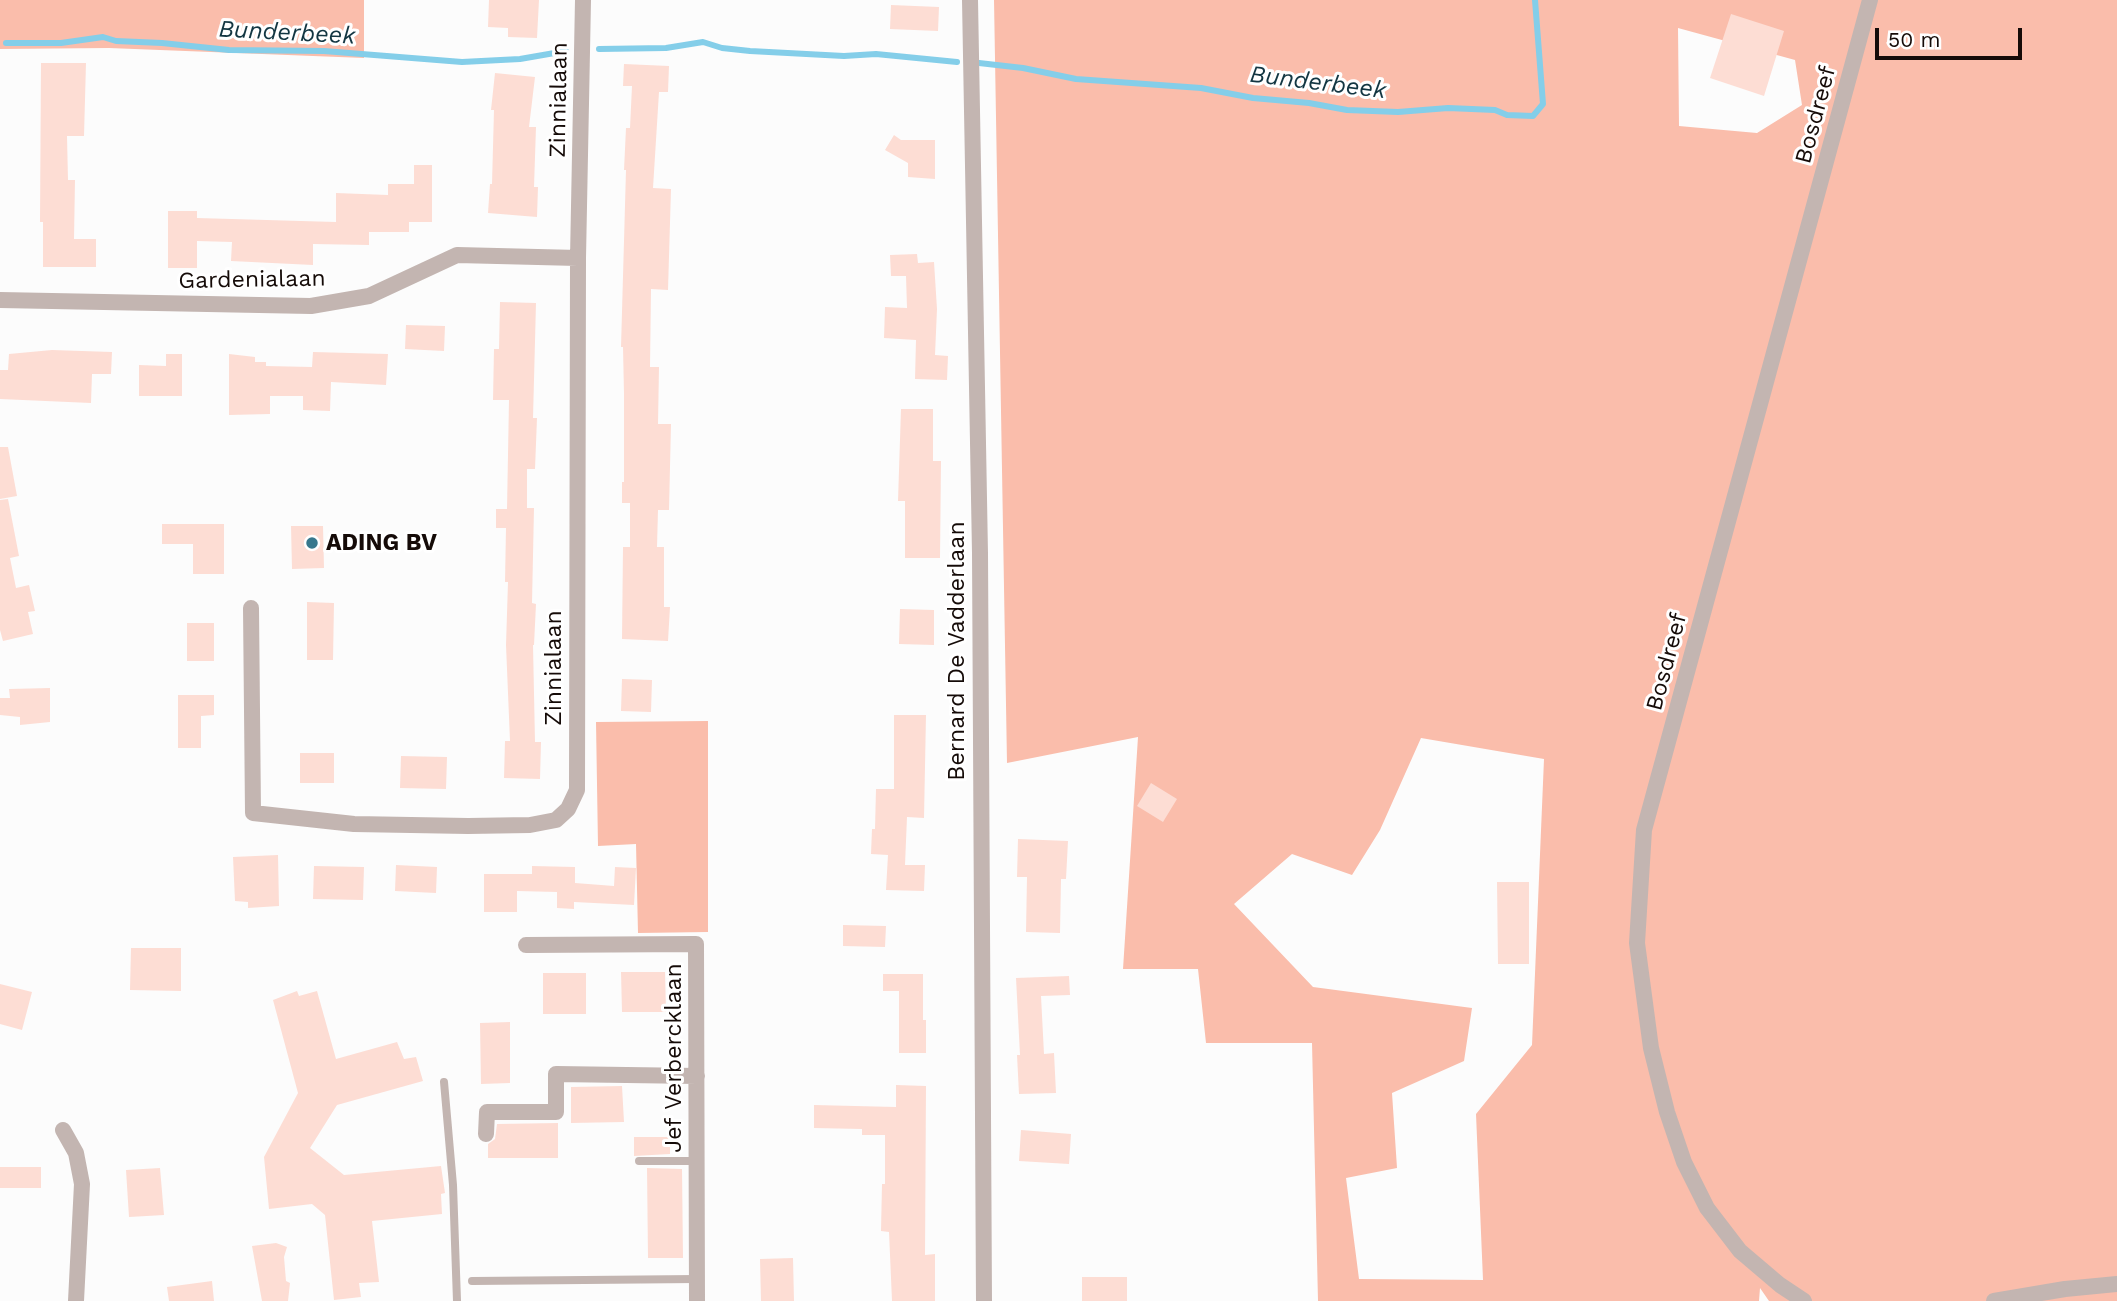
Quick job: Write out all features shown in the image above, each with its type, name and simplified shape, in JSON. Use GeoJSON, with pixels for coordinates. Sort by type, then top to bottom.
{"type":"FeatureCollection","features":[{"type":"Feature","properties":{"kind":"street","name":"Zinnialaan"},"geometry":{"type":"LineString","coordinates":[[251,608],[253,813],[354,824],[505,826],[556,820],[568,809],[577,790],[578,258],[583,0]]}},
{"type":"Feature","properties":{"kind":"street","name":"Bernard De Vadderlaan"},"geometry":{"type":"LineString","coordinates":[[970,0],[980,553],[984,1301]]}},
{"type":"Feature","properties":{"kind":"street","name":"Bosdreef"},"geometry":{"type":"LineString","coordinates":[[1804,1301],[1780,1285],[1740,1251],[1707,1208],[1684,1162],[1667,1112],[1651,1048],[1637,943],[1644,831],[1870,0]]}},
{"type":"Feature","properties":{"kind":"street","name":"Gardenialaan"},"geometry":{"type":"LineString","coordinates":[[0,300],[311,306],[369,296],[457,255],[578,258]]}},
{"type":"Feature","properties":{"kind":"street","name":"Jef Verbercklaan"},"geometry":{"type":"LineString","coordinates":[[526,945],[696,944],[697,1301]]}},
{"type":"Feature","properties":{"kind":"street"},"geometry":{"type":"LineString","coordinates":[[486,1134],[486,1112],[556,1112],[556,1074],[697,1076]]}},
{"type":"Feature","properties":{"kind":"street"},"geometry":{"type":"LineString","coordinates":[[63,1130],[76,1153],[82,1184],[76,1301]]}},
{"type":"Feature","properties":{"kind":"street"},"geometry":{"type":"LineString","coordinates":[[1994,1301],[2065,1289],[2117,1284]]}},
{"type":"Feature","properties":{"kind":"lane"},"geometry":{"type":"LineString","coordinates":[[444,1082],[453,1185],[457,1301]]}},
{"type":"Feature","properties":{"kind":"lane"},"geometry":{"type":"LineString","coordinates":[[639,1161],[697,1161]]}},
{"type":"Feature","properties":{"kind":"lane"},"geometry":{"type":"LineString","coordinates":[[472,1281],[697,1279]]}},
{"type":"Feature","properties":{"kind":"shaded area"},"geometry":{"type":"Polygon","coordinates":[[[0,0],[364,0],[364,58],[109,48],[0,49],[0,0]]]}},
{"type":"Feature","properties":{"kind":"shaded area"},"geometry":{"type":"Polygon","coordinates":[[[994,0],[2117,0],[2117,1301],[1769,1301],[1760,1288],[1759,1301],[1318,1301],[1312,1043],[1206,1043],[1198,969],[1123,969],[1138,737],[1007,763],[994,0]],[[1678,28],[1679,126],[1757,133],[1802,105],[1795,60],[1678,28]],[[1421,738],[1380,830],[1352,875],[1292,854],[1234,904],[1313,987],[1472,1008],[1464,1061],[1392,1093],[1397,1168],[1346,1178],[1359,1279],[1483,1280],[1476,1114],[1532,1045],[1544,759],[1421,738]]]}},
{"type":"Feature","properties":{"kind":"shaded area"},"geometry":{"type":"Polygon","coordinates":[[[708,721],[708,932],[638,933],[636,844],[598,846],[596,722],[708,721]]]}},
{"type":"Feature","properties":{"kind":"building"},"geometry":{"type":"Polygon","coordinates":[[[489,0],[539,0],[537,38],[508,37],[508,28],[488,27],[489,0]]]}},
{"type":"Feature","properties":{"kind":"building"},"geometry":{"type":"Polygon","coordinates":[[[891,5],[939,7],[938,31],[890,29],[891,5]]]}},
{"type":"Feature","properties":{"kind":"building"},"geometry":{"type":"Polygon","coordinates":[[[1731,14],[1784,31],[1764,96],[1710,78],[1731,14]]]}},
{"type":"Feature","properties":{"kind":"building"},"geometry":{"type":"Polygon","coordinates":[[[41,63],[86,63],[84,136],[67,136],[68,180],[75,180],[74,239],[96,239],[96,267],[43,267],[43,222],[40,222],[41,63]]]}},
{"type":"Feature","properties":{"kind":"building"},"geometry":{"type":"Polygon","coordinates":[[[624,64],[669,66],[668,92],[659,92],[653,188],[671,189],[668,290],[651,289],[650,367],[659,367],[658,424],[671,424],[669,510],[658,510],[657,547],[664,547],[664,607],[670,607],[668,641],[622,639],[623,547],[630,547],[630,503],[622,503],[624,170],[632,86],[623,86],[624,64]]]}},
{"type":"Feature","properties":{"kind":"building"},"geometry":{"type":"Polygon","coordinates":[[[495,73],[535,77],[529,127],[536,127],[534,187],[538,187],[537,217],[488,213],[492,184],[494,110],[491,110],[495,73]]]}},
{"type":"Feature","properties":{"kind":"building"},"geometry":{"type":"Polygon","coordinates":[[[894,135],[901,140],[935,140],[935,179],[908,177],[908,163],[885,150],[894,135]]]}},
{"type":"Feature","properties":{"kind":"building"},"geometry":{"type":"Polygon","coordinates":[[[414,165],[432,165],[432,222],[409,222],[409,232],[369,232],[369,245],[313,244],[313,265],[231,261],[232,242],[197,241],[197,268],[168,268],[168,211],[197,211],[197,218],[336,222],[336,193],[388,195],[388,184],[414,184],[414,165]]]}},
{"type":"Feature","properties":{"kind":"building"},"geometry":{"type":"Polygon","coordinates":[[[917,254],[918,263],[934,262],[937,309],[935,355],[948,356],[947,380],[915,379],[916,340],[884,338],[885,307],[907,308],[906,276],[891,276],[890,255],[917,254]]]}},
{"type":"Feature","properties":{"kind":"building"},"geometry":{"type":"Polygon","coordinates":[[[500,302],[536,303],[533,418],[537,418],[535,469],[527,469],[527,508],[534,508],[532,603],[536,604],[533,645],[535,742],[541,742],[540,779],[504,778],[505,741],[510,741],[506,645],[508,582],[505,582],[506,528],[496,528],[496,509],[507,509],[509,400],[493,400],[494,349],[499,349],[500,302]]]}},
{"type":"Feature","properties":{"kind":"building"},"geometry":{"type":"Polygon","coordinates":[[[406,325],[445,326],[444,351],[405,349],[406,325]]]}},
{"type":"Feature","properties":{"kind":"building"},"geometry":{"type":"Polygon","coordinates":[[[52,350],[112,352],[111,374],[92,374],[91,403],[0,399],[0,370],[8,370],[9,354],[52,350]]]}},
{"type":"Feature","properties":{"kind":"building"},"geometry":{"type":"Polygon","coordinates":[[[313,352],[388,354],[386,385],[331,382],[330,411],[303,410],[303,396],[270,396],[270,414],[229,415],[229,354],[255,357],[255,362],[266,362],[266,366],[312,367],[313,352]]]}},
{"type":"Feature","properties":{"kind":"building"},"geometry":{"type":"Polygon","coordinates":[[[166,354],[182,354],[182,396],[139,396],[139,365],[166,366],[166,354]]]}},
{"type":"Feature","properties":{"kind":"building"},"geometry":{"type":"Polygon","coordinates":[[[901,409],[933,409],[933,461],[941,461],[940,558],[905,558],[905,501],[898,501],[901,409]]]}},
{"type":"Feature","properties":{"kind":"building"},"geometry":{"type":"Polygon","coordinates":[[[0,447],[8,447],[17,496],[0,499],[0,447]]]}},
{"type":"Feature","properties":{"kind":"building"},"geometry":{"type":"Polygon","coordinates":[[[8,499],[19,556],[10,558],[16,588],[29,585],[35,611],[28,612],[33,634],[3,641],[0,630],[0,500],[8,499]]]}},
{"type":"Feature","properties":{"kind":"building"},"geometry":{"type":"Polygon","coordinates":[[[162,524],[224,524],[224,574],[193,574],[193,544],[162,544],[162,524]]]}},
{"type":"Feature","properties":{"kind":"building"},"geometry":{"type":"Polygon","coordinates":[[[291,526],[323,526],[324,568],[292,569],[291,526]]]}},
{"type":"Feature","properties":{"kind":"building"},"geometry":{"type":"Polygon","coordinates":[[[307,602],[334,603],[333,660],[307,660],[307,602]]]}},
{"type":"Feature","properties":{"kind":"building"},"geometry":{"type":"Polygon","coordinates":[[[900,609],[934,610],[934,645],[899,644],[900,609]]]}},
{"type":"Feature","properties":{"kind":"building"},"geometry":{"type":"Polygon","coordinates":[[[187,623],[214,623],[214,661],[187,661],[187,623]]]}},
{"type":"Feature","properties":{"kind":"building"},"geometry":{"type":"Polygon","coordinates":[[[622,679],[652,680],[651,712],[621,711],[622,679]]]}},
{"type":"Feature","properties":{"kind":"building"},"geometry":{"type":"Polygon","coordinates":[[[50,688],[50,722],[20,725],[20,717],[0,715],[0,698],[10,698],[9,689],[50,688]]]}},
{"type":"Feature","properties":{"kind":"building"},"geometry":{"type":"Polygon","coordinates":[[[178,695],[214,695],[214,715],[201,716],[201,748],[178,748],[178,695]]]}},
{"type":"Feature","properties":{"kind":"building"},"geometry":{"type":"Polygon","coordinates":[[[894,715],[926,715],[924,818],[907,817],[905,865],[925,865],[924,891],[886,890],[888,855],[871,854],[876,789],[894,789],[894,715]]]}},
{"type":"Feature","properties":{"kind":"building"},"geometry":{"type":"Polygon","coordinates":[[[300,753],[334,753],[334,783],[300,783],[300,753]]]}},
{"type":"Feature","properties":{"kind":"building"},"geometry":{"type":"Polygon","coordinates":[[[401,756],[447,757],[446,789],[400,788],[401,756]]]}},
{"type":"Feature","properties":{"kind":"building"},"geometry":{"type":"Polygon","coordinates":[[[1151,783],[1177,799],[1163,822],[1137,806],[1151,783]]]}},
{"type":"Feature","properties":{"kind":"building"},"geometry":{"type":"Polygon","coordinates":[[[1018,839],[1068,841],[1066,879],[1061,879],[1060,933],[1026,932],[1027,877],[1017,877],[1018,839]]]}},
{"type":"Feature","properties":{"kind":"building"},"geometry":{"type":"Polygon","coordinates":[[[278,855],[279,906],[248,908],[248,902],[235,901],[233,857],[278,855]]]}},
{"type":"Feature","properties":{"kind":"building"},"geometry":{"type":"Polygon","coordinates":[[[396,865],[437,867],[436,893],[395,891],[396,865]]]}},
{"type":"Feature","properties":{"kind":"building"},"geometry":{"type":"Polygon","coordinates":[[[314,866],[364,867],[363,900],[313,899],[314,866]]]}},
{"type":"Feature","properties":{"kind":"building"},"geometry":{"type":"Polygon","coordinates":[[[532,866],[575,867],[575,883],[614,886],[615,867],[636,868],[634,905],[574,902],[574,909],[557,908],[557,892],[517,891],[517,912],[484,912],[484,874],[532,874],[532,866]]]}},
{"type":"Feature","properties":{"kind":"building"},"geometry":{"type":"Polygon","coordinates":[[[1497,882],[1529,882],[1529,964],[1498,964],[1497,882]]]}},
{"type":"Feature","properties":{"kind":"building"},"geometry":{"type":"Polygon","coordinates":[[[843,925],[886,926],[885,947],[843,946],[843,925]]]}},
{"type":"Feature","properties":{"kind":"building"},"geometry":{"type":"Polygon","coordinates":[[[131,948],[181,948],[181,991],[130,990],[131,948]]]}},
{"type":"Feature","properties":{"kind":"building"},"geometry":{"type":"Polygon","coordinates":[[[621,972],[665,972],[666,1012],[622,1012],[621,972]]]}},
{"type":"Feature","properties":{"kind":"building"},"geometry":{"type":"Polygon","coordinates":[[[543,973],[586,973],[586,1014],[543,1014],[543,973]]]}},
{"type":"Feature","properties":{"kind":"building"},"geometry":{"type":"Polygon","coordinates":[[[883,974],[923,974],[926,1053],[899,1053],[899,991],[883,991],[883,974]]]}},
{"type":"Feature","properties":{"kind":"building"},"geometry":{"type":"Polygon","coordinates":[[[1069,976],[1070,995],[1041,996],[1044,1054],[1054,1053],[1056,1093],[1019,1094],[1016,978],[1069,976]]]}},
{"type":"Feature","properties":{"kind":"building"},"geometry":{"type":"Polygon","coordinates":[[[0,984],[32,992],[22,1030],[0,1024],[0,984]]]}},
{"type":"Feature","properties":{"kind":"building"},"geometry":{"type":"Polygon","coordinates":[[[297,991],[299,996],[317,991],[336,1059],[397,1042],[404,1059],[416,1057],[423,1081],[337,1105],[310,1148],[344,1175],[441,1166],[445,1193],[441,1194],[442,1214],[372,1221],[379,1282],[359,1283],[361,1297],[334,1300],[325,1215],[312,1204],[269,1209],[264,1157],[298,1093],[273,1000],[297,991]]]}},
{"type":"Feature","properties":{"kind":"building"},"geometry":{"type":"Polygon","coordinates":[[[510,1022],[510,1083],[481,1084],[480,1023],[510,1022]]]}},
{"type":"Feature","properties":{"kind":"building"},"geometry":{"type":"Polygon","coordinates":[[[896,1085],[926,1086],[925,1255],[935,1254],[935,1301],[892,1301],[889,1232],[881,1231],[885,1135],[862,1135],[862,1129],[814,1128],[814,1105],[896,1107],[896,1085]]]}},
{"type":"Feature","properties":{"kind":"building"},"geometry":{"type":"Polygon","coordinates":[[[622,1086],[624,1122],[571,1123],[571,1087],[622,1086]]]}},
{"type":"Feature","properties":{"kind":"building"},"geometry":{"type":"Polygon","coordinates":[[[558,1123],[558,1158],[488,1158],[488,1144],[495,1139],[497,1124],[558,1123]]]}},
{"type":"Feature","properties":{"kind":"building"},"geometry":{"type":"Polygon","coordinates":[[[1021,1130],[1071,1134],[1069,1164],[1019,1161],[1021,1130]]]}},
{"type":"Feature","properties":{"kind":"building"},"geometry":{"type":"Polygon","coordinates":[[[634,1137],[670,1137],[670,1154],[634,1156],[634,1137]]]}},
{"type":"Feature","properties":{"kind":"building"},"geometry":{"type":"Polygon","coordinates":[[[0,1167],[41,1167],[41,1188],[0,1188],[0,1167]]]}},
{"type":"Feature","properties":{"kind":"building"},"geometry":{"type":"Polygon","coordinates":[[[160,1168],[164,1215],[129,1217],[126,1170],[160,1168]]]}},
{"type":"Feature","properties":{"kind":"building"},"geometry":{"type":"Polygon","coordinates":[[[647,1168],[682,1169],[683,1258],[648,1258],[647,1168]]]}},
{"type":"Feature","properties":{"kind":"building"},"geometry":{"type":"Polygon","coordinates":[[[276,1243],[287,1247],[284,1257],[286,1281],[290,1283],[288,1301],[262,1301],[252,1246],[276,1243]]]}},
{"type":"Feature","properties":{"kind":"building"},"geometry":{"type":"Polygon","coordinates":[[[793,1258],[794,1301],[761,1301],[760,1259],[793,1258]]]}},
{"type":"Feature","properties":{"kind":"building"},"geometry":{"type":"Polygon","coordinates":[[[1082,1277],[1127,1277],[1127,1301],[1082,1301],[1082,1277]]]}},
{"type":"Feature","properties":{"kind":"building"},"geometry":{"type":"Polygon","coordinates":[[[212,1281],[214,1301],[169,1301],[167,1287],[212,1281]]]}},
{"type":"Feature","properties":{"kind":"waterway","name":"Bunderbeek"},"geometry":{"type":"LineString","coordinates":[[979,63],[1023,68],[1076,79],[1201,88],[1253,98],[1309,103],[1347,110],[1398,112],[1448,108],[1495,110],[1507,115],[1533,116],[1543,104],[1535,0]]}},
{"type":"Feature","properties":{"kind":"waterway","name":"Bunderbeek"},"geometry":{"type":"LineString","coordinates":[[6,43],[61,43],[103,37],[116,41],[229,50],[324,51],[462,62],[520,59],[566,51]]}},
{"type":"Feature","properties":{"kind":"waterway","name":"Bunderbeek"},"geometry":{"type":"LineString","coordinates":[[599,49],[666,48],[703,42],[722,48],[750,51],[844,56],[876,54],[957,62]]}},
{"type":"Feature","properties":{"kind":"place","name":"ADING BV"},"geometry":{"type":"Point","coordinates":[312,543]}}]}
